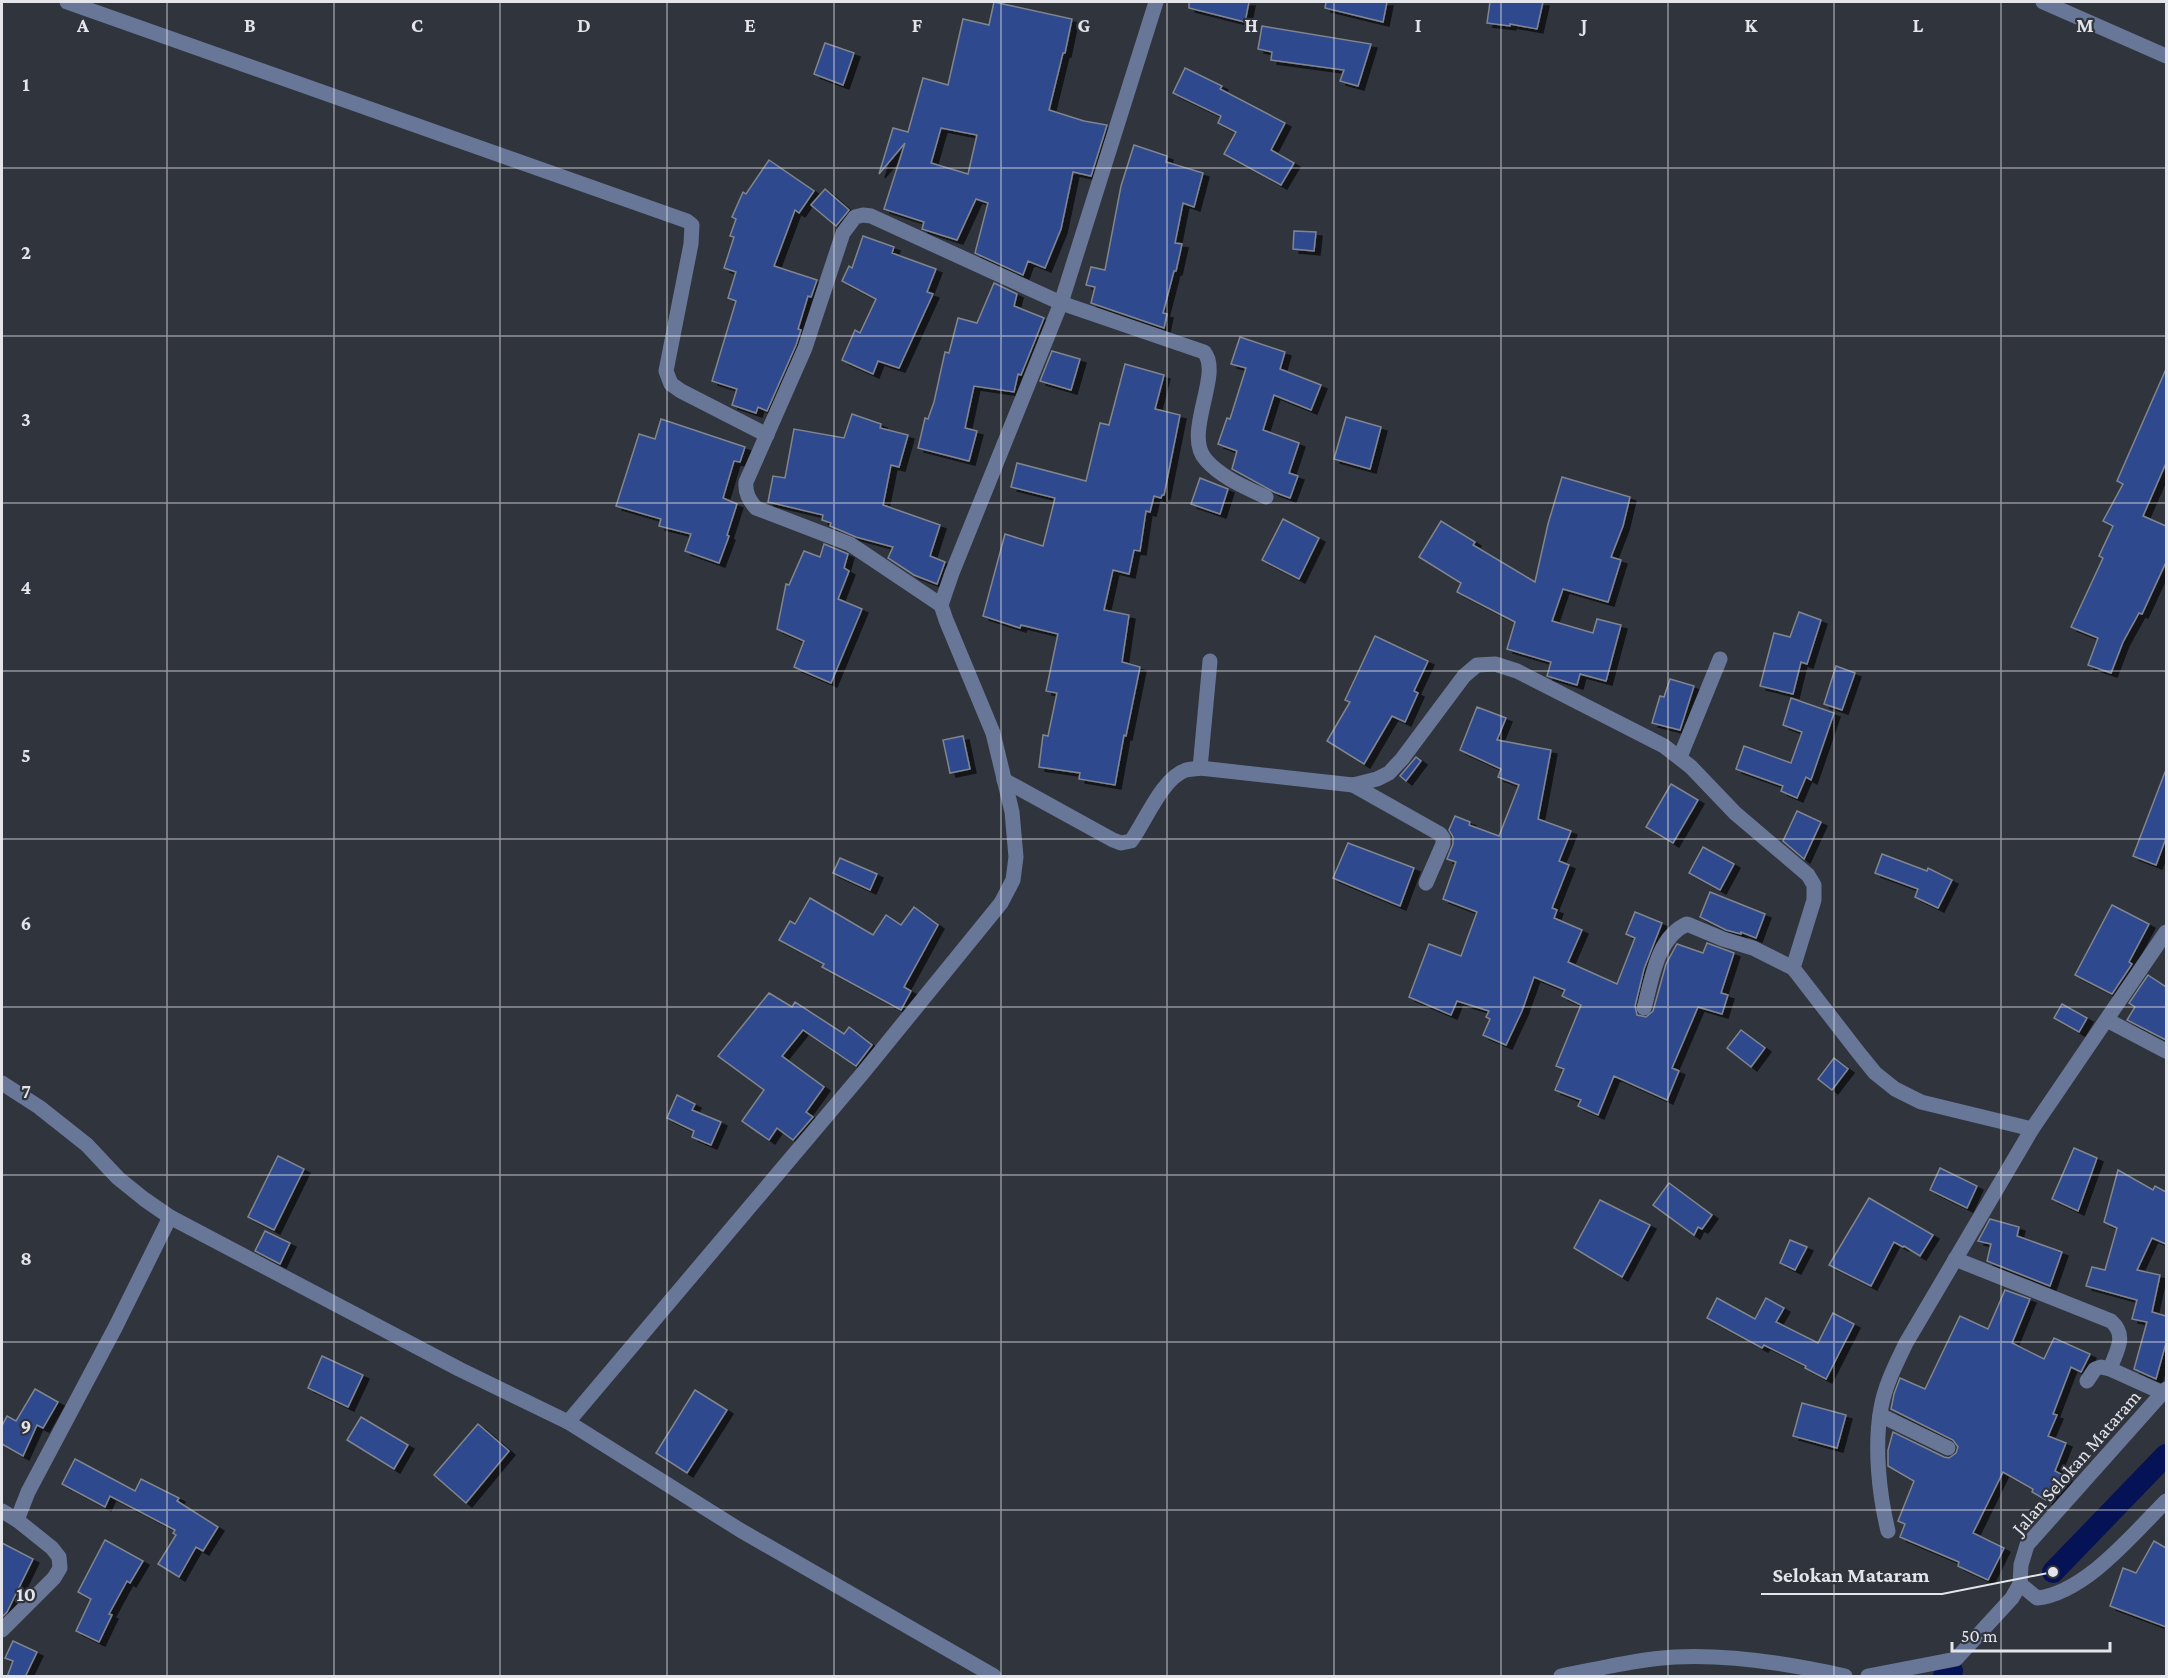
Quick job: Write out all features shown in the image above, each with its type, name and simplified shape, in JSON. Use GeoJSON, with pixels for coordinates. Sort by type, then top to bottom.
{"type":"FeatureCollection","features":[{"type":"Feature","properties":{"kind":"street"},"geometry":{"type":"LineString","coordinates":[[67,2],[687,221],[692,225],[691,244],[666,371],[671,384],[681,392],[767,435]]}},
{"type":"Feature","properties":{"kind":"street"},"geometry":{"type":"LineString","coordinates":[[568,1422],[862,1074],[1001,903],[1013,880],[1016,857],[1012,812],[993,733],[941,605],[956,562],[1061,303],[1156,2]]}},
{"type":"Feature","properties":{"kind":"street"},"geometry":{"type":"LineString","coordinates":[[2043,2],[2166,56]]}},
{"type":"Feature","properties":{"kind":"street"},"geometry":{"type":"LineString","coordinates":[[941,605],[850,544],[756,508],[749,500],[746,489],[746,482],[805,348],[843,233],[855,217],[871,216],[1061,303],[1204,352],[1208,357],[1210,369],[1198,435],[1199,447],[1204,458],[1222,475],[1266,497]]}},
{"type":"Feature","properties":{"kind":"street"},"geometry":{"type":"LineString","coordinates":[[1680,757],[1720,659]]}},
{"type":"Feature","properties":{"kind":"street"},"geometry":{"type":"LineString","coordinates":[[1200,768],[1210,662]]}},
{"type":"Feature","properties":{"kind":"street"},"geometry":{"type":"LineString","coordinates":[[1004,780],[1122,843],[1131,841],[1161,792],[1185,770],[1200,768],[1353,785],[1377,779],[1389,773],[1402,759],[1464,676],[1477,665],[1495,663],[1516,671],[1664,746],[1680,757],[1735,813],[1808,875],[1814,885],[1814,900],[1793,968]]}},
{"type":"Feature","properties":{"kind":"street"},"geometry":{"type":"LineString","coordinates":[[1353,785],[1440,834],[1443,838],[1443,844],[1426,883]]}},
{"type":"Feature","properties":{"kind":"street"},"geometry":{"type":"LineString","coordinates":[[1644,1008],[1657,961],[1671,934],[1687,924],[1753,948],[1793,968],[1863,1059],[1895,1089],[1921,1102],[2032,1129]]}},
{"type":"Feature","properties":{"kind":"street"},"geometry":{"type":"LineString","coordinates":[[1888,1531],[1880,1499],[1879,1447],[1880,1415],[1890,1377],[1955,1259],[2032,1129],[2166,932]]}},
{"type":"Feature","properties":{"kind":"street"},"geometry":{"type":"LineString","coordinates":[[2107,1020],[2166,1051]]}},
{"type":"Feature","properties":{"kind":"street"},"geometry":{"type":"LineString","coordinates":[[2,1083],[39,1107],[87,1145],[118,1178],[170,1217],[459,1368],[568,1422],[740,1530],[994,1677]]}},
{"type":"Feature","properties":{"kind":"street"},"geometry":{"type":"LineString","coordinates":[[17,1520],[28,1492],[170,1217]]}},
{"type":"Feature","properties":{"kind":"street"},"geometry":{"type":"LineString","coordinates":[[1955,1259],[2111,1321],[2118,1328],[2121,1338],[2110,1369]]}},
{"type":"Feature","properties":{"kind":"street"},"geometry":{"type":"LineString","coordinates":[[2087,1381],[2095,1369],[2101,1367],[2165,1391]]}},
{"type":"Feature","properties":{"kind":"street","name":"Jalan Selokan Mataram"},"geometry":{"type":"LineString","coordinates":[[1868,1677],[1956,1659],[1966,1650],[2012,1598],[2020,1584],[2020,1565],[2027,1545],[2165,1391]]}},
{"type":"Feature","properties":{"kind":"street"},"geometry":{"type":"LineString","coordinates":[[1880,1415],[1948,1449]]}},
{"type":"Feature","properties":{"kind":"street"},"geometry":{"type":"LineString","coordinates":[[2020,1584],[2037,1598],[2049,1597],[2073,1585],[2103,1563],[2166,1501]]}},
{"type":"Feature","properties":{"kind":"street"},"geometry":{"type":"LineString","coordinates":[[2,1511],[52,1548],[59,1557],[60,1568],[54,1578],[2,1630]]}},
{"type":"Feature","properties":{"kind":"street"},"geometry":{"type":"LineString","coordinates":[[1561,1677],[1643,1660],[1675,1657],[1776,1663],[1845,1677]]}},
{"type":"Feature","properties":{"kind":"building"},"geometry":{"type":"Polygon","coordinates":[[[994,2],[1072,19],[1049,110],[1084,121],[1107,125],[1091,176],[1073,172],[1061,229],[1045,268],[1028,261],[1023,275],[975,253],[988,203],[976,199],[957,240],[922,229],[924,222],[884,209],[905,143],[879,174],[893,128],[908,132],[923,78],[948,85],[963,19],[989,25],[994,2]],[[941,128],[931,163],[968,174],[977,135],[941,128]]]}},
{"type":"Feature","properties":{"kind":"building"},"geometry":{"type":"Polygon","coordinates":[[[1189,2],[1249,2],[1245,22],[1189,8],[1189,2]]]}},
{"type":"Feature","properties":{"kind":"building"},"geometry":{"type":"Polygon","coordinates":[[[1326,2],[1387,2],[1383,22],[1325,8],[1326,2]]]}},
{"type":"Feature","properties":{"kind":"building"},"geometry":{"type":"Polygon","coordinates":[[[1490,2],[1543,2],[1537,29],[1487,23],[1490,2]]]}},
{"type":"Feature","properties":{"kind":"building"},"geometry":{"type":"Polygon","coordinates":[[[1262,26],[1371,44],[1358,86],[1340,81],[1344,70],[1271,60],[1272,52],[1258,49],[1262,26]]]}},
{"type":"Feature","properties":{"kind":"building"},"geometry":{"type":"Polygon","coordinates":[[[825,43],[854,53],[843,85],[814,74],[825,43]]]}},
{"type":"Feature","properties":{"kind":"building"},"geometry":{"type":"Polygon","coordinates":[[[1185,68],[1222,86],[1220,89],[1285,123],[1271,150],[1294,163],[1281,185],[1224,154],[1236,132],[1218,123],[1221,116],[1173,93],[1185,68]]]}},
{"type":"Feature","properties":{"kind":"building"},"geometry":{"type":"Polygon","coordinates":[[[1134,145],[1167,156],[1166,162],[1203,173],[1194,207],[1183,203],[1175,243],[1182,244],[1163,313],[1167,314],[1164,328],[1091,303],[1095,287],[1086,285],[1091,267],[1105,270],[1121,186],[1134,145]]]}},
{"type":"Feature","properties":{"kind":"building"},"geometry":{"type":"Polygon","coordinates":[[[769,160],[814,191],[799,213],[795,210],[774,266],[817,280],[811,297],[808,296],[798,329],[801,330],[796,345],[767,411],[758,407],[756,413],[732,405],[737,389],[712,381],[736,301],[728,298],[736,272],[724,268],[734,237],[730,236],[736,219],[732,217],[743,192],[746,194],[769,160]]]}},
{"type":"Feature","properties":{"kind":"building"},"geometry":{"type":"Polygon","coordinates":[[[825,189],[849,210],[836,226],[811,205],[825,189]]]}},
{"type":"Feature","properties":{"kind":"building"},"geometry":{"type":"Polygon","coordinates":[[[1294,231],[1316,232],[1314,251],[1293,249],[1294,231]]]}},
{"type":"Feature","properties":{"kind":"building"},"geometry":{"type":"Polygon","coordinates":[[[863,236],[894,247],[892,253],[936,269],[927,292],[933,294],[899,368],[878,361],[873,374],[842,360],[855,330],[860,333],[876,299],[842,281],[849,266],[852,268],[863,236]]]}},
{"type":"Feature","properties":{"kind":"building"},"geometry":{"type":"Polygon","coordinates":[[[994,283],[1017,294],[1014,306],[1044,318],[1021,375],[1018,374],[1014,392],[974,386],[965,428],[977,431],[969,461],[918,448],[925,418],[928,419],[934,402],[945,352],[949,353],[958,318],[977,323],[994,283]]]}},
{"type":"Feature","properties":{"kind":"building"},"geometry":{"type":"Polygon","coordinates":[[[1240,337],[1285,352],[1280,369],[1321,385],[1311,410],[1274,395],[1263,430],[1299,443],[1289,473],[1298,476],[1290,498],[1232,469],[1237,451],[1218,444],[1227,418],[1230,419],[1246,368],[1231,364],[1240,337]]]}},
{"type":"Feature","properties":{"kind":"building"},"geometry":{"type":"Polygon","coordinates":[[[1052,351],[1080,359],[1071,390],[1040,381],[1052,351]]]}},
{"type":"Feature","properties":{"kind":"building"},"geometry":{"type":"Polygon","coordinates":[[[1125,364],[1164,375],[1155,409],[1180,415],[1164,495],[1161,498],[1154,496],[1150,512],[1146,511],[1140,551],[1134,550],[1129,574],[1113,570],[1104,610],[1129,615],[1122,662],[1140,667],[1115,785],[1079,779],[1080,773],[1039,767],[1043,735],[1048,736],[1057,693],[1046,691],[1058,634],[1021,625],[1020,628],[983,616],[1005,534],[1043,546],[1055,498],[1011,487],[1017,463],[1086,481],[1100,423],[1109,425],[1125,364]]]}},
{"type":"Feature","properties":{"kind":"building"},"geometry":{"type":"Polygon","coordinates":[[[2166,369],[2166,463],[2143,516],[2166,526],[2166,562],[2142,614],[2139,613],[2123,642],[2111,673],[2088,665],[2098,638],[2071,627],[2103,558],[2099,556],[2113,526],[2103,521],[2123,484],[2117,481],[2166,369]]]}},
{"type":"Feature","properties":{"kind":"building"},"geometry":{"type":"Polygon","coordinates":[[[852,414],[881,424],[880,428],[908,435],[899,467],[891,465],[883,505],[940,525],[930,556],[945,562],[937,584],[914,575],[888,558],[893,547],[856,537],[830,526],[831,523],[822,520],[823,515],[768,502],[773,476],[785,478],[794,429],[844,438],[852,414]]]}},
{"type":"Feature","properties":{"kind":"building"},"geometry":{"type":"Polygon","coordinates":[[[1346,417],[1381,427],[1370,469],[1334,459],[1346,417]]]}},
{"type":"Feature","properties":{"kind":"building"},"geometry":{"type":"Polygon","coordinates":[[[661,419],[745,447],[740,462],[734,461],[723,498],[737,504],[719,563],[685,551],[691,534],[659,526],[661,519],[616,506],[639,434],[655,439],[661,419]]]}},
{"type":"Feature","properties":{"kind":"building"},"geometry":{"type":"Polygon","coordinates":[[[1562,477],[1630,497],[1623,526],[1611,557],[1621,560],[1608,602],[1563,589],[1552,621],[1593,633],[1597,619],[1621,625],[1606,681],[1580,674],[1577,685],[1547,676],[1551,662],[1507,649],[1515,622],[1457,592],[1461,583],[1419,557],[1441,521],[1475,542],[1473,545],[1535,582],[1548,524],[1562,477]]]}},
{"type":"Feature","properties":{"kind":"building"},"geometry":{"type":"Polygon","coordinates":[[[1200,478],[1228,489],[1220,514],[1191,504],[1200,478]]]}},
{"type":"Feature","properties":{"kind":"building"},"geometry":{"type":"Polygon","coordinates":[[[1283,519],[1319,538],[1299,579],[1262,560],[1283,519]]]}},
{"type":"Feature","properties":{"kind":"building"},"geometry":{"type":"Polygon","coordinates":[[[824,544],[848,554],[844,568],[849,571],[838,599],[862,609],[831,683],[794,667],[804,641],[777,629],[786,584],[789,585],[804,551],[820,557],[824,544]]]}},
{"type":"Feature","properties":{"kind":"building"},"geometry":{"type":"Polygon","coordinates":[[[1799,612],[1821,620],[1807,664],[1801,662],[1793,694],[1760,686],[1774,633],[1790,637],[1799,612]]]}},
{"type":"Feature","properties":{"kind":"building"},"geometry":{"type":"Polygon","coordinates":[[[1375,636],[1428,661],[1414,691],[1418,693],[1405,722],[1392,716],[1364,764],[1327,741],[1350,702],[1345,700],[1375,636]]]}},
{"type":"Feature","properties":{"kind":"building"},"geometry":{"type":"Polygon","coordinates":[[[1836,666],[1855,673],[1842,710],[1824,704],[1836,666]]]}},
{"type":"Feature","properties":{"kind":"building"},"geometry":{"type":"Polygon","coordinates":[[[1670,679],[1694,686],[1680,730],[1652,723],[1660,696],[1664,697],[1670,679]]]}},
{"type":"Feature","properties":{"kind":"building"},"geometry":{"type":"Polygon","coordinates":[[[1791,698],[1834,713],[1811,780],[1806,777],[1797,798],[1781,791],[1783,786],[1736,769],[1744,746],[1791,763],[1802,732],[1783,725],[1791,698]]]}},
{"type":"Feature","properties":{"kind":"building"},"geometry":{"type":"Polygon","coordinates":[[[1477,707],[1506,718],[1497,740],[1551,750],[1538,819],[1571,831],[1559,861],[1569,865],[1552,908],[1557,910],[1554,918],[1582,930],[1568,962],[1617,984],[1635,938],[1626,934],[1635,912],[1662,923],[1644,969],[1635,1006],[1637,1015],[1646,1017],[1653,1011],[1666,964],[1677,944],[1703,953],[1707,943],[1734,953],[1721,993],[1728,995],[1722,1014],[1698,1007],[1672,1068],[1679,1071],[1667,1100],[1614,1076],[1598,1115],[1578,1106],[1581,1100],[1555,1090],[1564,1069],[1556,1066],[1581,1005],[1562,996],[1565,990],[1534,977],[1522,1011],[1506,1045],[1483,1035],[1490,1019],[1486,1017],[1489,1011],[1457,1001],[1451,1015],[1409,997],[1429,944],[1461,956],[1477,912],[1443,899],[1456,862],[1447,859],[1453,844],[1453,837],[1449,830],[1455,816],[1470,822],[1469,825],[1499,836],[1519,785],[1498,777],[1501,769],[1460,750],[1477,707]]]}},
{"type":"Feature","properties":{"kind":"building"},"geometry":{"type":"Polygon","coordinates":[[[963,736],[970,769],[950,773],[943,740],[963,736]]]}},
{"type":"Feature","properties":{"kind":"building"},"geometry":{"type":"Polygon","coordinates":[[[1416,757],[1421,761],[1406,781],[1400,776],[1416,757]]]}},
{"type":"Feature","properties":{"kind":"building"},"geometry":{"type":"Polygon","coordinates":[[[2165,772],[2166,838],[2156,865],[2133,856],[2165,772]]]}},
{"type":"Feature","properties":{"kind":"building"},"geometry":{"type":"Polygon","coordinates":[[[1671,784],[1698,800],[1673,843],[1646,827],[1671,784]]]}},
{"type":"Feature","properties":{"kind":"building"},"geometry":{"type":"Polygon","coordinates":[[[1797,811],[1821,822],[1804,859],[1783,841],[1797,811]]]}},
{"type":"Feature","properties":{"kind":"building"},"geometry":{"type":"Polygon","coordinates":[[[1348,843],[1414,868],[1400,906],[1333,878],[1348,843]]]}},
{"type":"Feature","properties":{"kind":"building"},"geometry":{"type":"Polygon","coordinates":[[[1703,847],[1734,864],[1720,890],[1689,873],[1703,847]]]}},
{"type":"Feature","properties":{"kind":"building"},"geometry":{"type":"Polygon","coordinates":[[[1882,854],[1927,871],[1928,868],[1952,880],[1938,908],[1915,897],[1918,889],[1875,873],[1882,854]]]}},
{"type":"Feature","properties":{"kind":"building"},"geometry":{"type":"Polygon","coordinates":[[[840,858],[877,874],[870,890],[833,873],[840,858]]]}},
{"type":"Feature","properties":{"kind":"building"},"geometry":{"type":"Polygon","coordinates":[[[1710,892],[1765,914],[1756,938],[1741,932],[1741,934],[1726,930],[1700,917],[1710,892]]]}},
{"type":"Feature","properties":{"kind":"building"},"geometry":{"type":"Polygon","coordinates":[[[810,898],[873,935],[886,915],[901,925],[914,907],[938,925],[904,987],[911,991],[901,1010],[822,967],[824,964],[779,940],[790,921],[795,924],[810,898]]]}},
{"type":"Feature","properties":{"kind":"building"},"geometry":{"type":"Polygon","coordinates":[[[2112,905],[2149,924],[2129,962],[2132,964],[2112,994],[2075,975],[2112,905]]]}},
{"type":"Feature","properties":{"kind":"building"},"geometry":{"type":"Polygon","coordinates":[[[2148,975],[2166,987],[2166,1040],[2127,1020],[2135,1007],[2129,1003],[2148,975]]]}},
{"type":"Feature","properties":{"kind":"building"},"geometry":{"type":"Polygon","coordinates":[[[769,993],[792,1007],[795,1002],[844,1034],[849,1027],[872,1045],[856,1066],[803,1030],[782,1056],[824,1087],[806,1112],[813,1117],[793,1140],[777,1128],[769,1140],[742,1121],[764,1090],[718,1056],[769,993]]]}},
{"type":"Feature","properties":{"kind":"building"},"geometry":{"type":"Polygon","coordinates":[[[2062,1004],[2087,1018],[2079,1032],[2054,1018],[2062,1004]]]}},
{"type":"Feature","properties":{"kind":"building"},"geometry":{"type":"Polygon","coordinates":[[[1741,1030],[1765,1048],[1751,1067],[1727,1048],[1741,1030]]]}},
{"type":"Feature","properties":{"kind":"building"},"geometry":{"type":"Polygon","coordinates":[[[1834,1058],[1848,1069],[1832,1090],[1818,1079],[1834,1058]]]}},
{"type":"Feature","properties":{"kind":"building"},"geometry":{"type":"Polygon","coordinates":[[[677,1095],[695,1104],[692,1110],[721,1122],[711,1145],[692,1137],[694,1131],[667,1118],[677,1095]]]}},
{"type":"Feature","properties":{"kind":"building"},"geometry":{"type":"Polygon","coordinates":[[[2074,1148],[2097,1158],[2078,1211],[2052,1199],[2074,1148]]]}},
{"type":"Feature","properties":{"kind":"building"},"geometry":{"type":"Polygon","coordinates":[[[278,1156],[304,1169],[274,1230],[248,1217],[278,1156]]]}},
{"type":"Feature","properties":{"kind":"building"},"geometry":{"type":"Polygon","coordinates":[[[1940,1168],[1977,1186],[1967,1208],[1930,1190],[1940,1168]]]}},
{"type":"Feature","properties":{"kind":"building"},"geometry":{"type":"Polygon","coordinates":[[[2118,1170],[2153,1190],[2155,1186],[2166,1192],[2166,1244],[2152,1238],[2137,1270],[2160,1275],[2152,1312],[2166,1316],[2166,1343],[2156,1379],[2134,1369],[2147,1322],[2132,1319],[2137,1300],[2086,1286],[2092,1267],[2105,1270],[2117,1228],[2104,1222],[2118,1170]]]}},
{"type":"Feature","properties":{"kind":"building"},"geometry":{"type":"Polygon","coordinates":[[[1669,1183],[1712,1215],[1702,1229],[1698,1227],[1694,1235],[1653,1205],[1669,1183]]]}},
{"type":"Feature","properties":{"kind":"building"},"geometry":{"type":"Polygon","coordinates":[[[1869,1198],[1933,1235],[1920,1256],[1894,1242],[1871,1286],[1829,1265],[1869,1198]]]}},
{"type":"Feature","properties":{"kind":"building"},"geometry":{"type":"Polygon","coordinates":[[[1600,1200],[1650,1225],[1622,1277],[1574,1248],[1600,1200]]]}},
{"type":"Feature","properties":{"kind":"building"},"geometry":{"type":"Polygon","coordinates":[[[1990,1219],[2019,1227],[2017,1236],[2062,1252],[2050,1286],[1987,1261],[1991,1244],[1978,1241],[1990,1219]]]}},
{"type":"Feature","properties":{"kind":"building"},"geometry":{"type":"Polygon","coordinates":[[[265,1231],[290,1243],[280,1264],[255,1251],[265,1231]]]}},
{"type":"Feature","properties":{"kind":"building"},"geometry":{"type":"Polygon","coordinates":[[[1790,1240],[1807,1247],[1795,1270],[1780,1263],[1790,1240]]]}},
{"type":"Feature","properties":{"kind":"building"},"geometry":{"type":"Polygon","coordinates":[[[2005,1290],[2030,1299],[2012,1343],[2044,1359],[2054,1338],[2090,1354],[2081,1372],[2071,1367],[2053,1414],[2057,1415],[2048,1436],[2066,1443],[2055,1471],[2066,1477],[2051,1503],[2032,1492],[2033,1489],[2003,1472],[1973,1533],[2004,1548],[1988,1580],[1958,1566],[1959,1562],[1900,1537],[1905,1524],[1898,1521],[1914,1481],[1888,1466],[1888,1450],[1893,1432],[1944,1457],[1949,1458],[1956,1453],[1958,1447],[1953,1440],[1891,1409],[1894,1394],[1900,1378],[1925,1389],[1960,1316],[1988,1329],[2005,1290]]]}},
{"type":"Feature","properties":{"kind":"building"},"geometry":{"type":"Polygon","coordinates":[[[1717,1298],[1755,1319],[1766,1298],[1784,1308],[1776,1322],[1818,1343],[1833,1313],[1854,1324],[1826,1379],[1805,1368],[1806,1366],[1764,1345],[1762,1348],[1707,1318],[1717,1298]]]}},
{"type":"Feature","properties":{"kind":"building"},"geometry":{"type":"Polygon","coordinates":[[[322,1356],[363,1375],[348,1407],[308,1388],[322,1356]]]}},
{"type":"Feature","properties":{"kind":"building"},"geometry":{"type":"Polygon","coordinates":[[[35,1389],[58,1402],[43,1428],[37,1425],[23,1456],[2,1444],[2,1426],[7,1416],[16,1421],[35,1389]]]}},
{"type":"Feature","properties":{"kind":"building"},"geometry":{"type":"Polygon","coordinates":[[[695,1390],[727,1410],[687,1473],[656,1453],[695,1390]]]}},
{"type":"Feature","properties":{"kind":"building"},"geometry":{"type":"Polygon","coordinates":[[[1802,1403],[1846,1415],[1837,1448],[1793,1436],[1802,1403]]]}},
{"type":"Feature","properties":{"kind":"building"},"geometry":{"type":"Polygon","coordinates":[[[361,1417],[408,1445],[394,1469],[347,1440],[361,1417]]]}},
{"type":"Feature","properties":{"kind":"building"},"geometry":{"type":"Polygon","coordinates":[[[478,1424],[509,1451],[466,1503],[434,1475],[478,1424]]]}},
{"type":"Feature","properties":{"kind":"building"},"geometry":{"type":"Polygon","coordinates":[[[75,1459],[135,1491],[141,1479],[179,1498],[177,1501],[218,1527],[203,1551],[196,1547],[179,1577],[158,1564],[176,1535],[173,1533],[175,1530],[110,1496],[105,1507],[62,1484],[75,1459]]]}},
{"type":"Feature","properties":{"kind":"building"},"geometry":{"type":"Polygon","coordinates":[[[105,1540],[143,1561],[130,1583],[127,1581],[109,1614],[112,1615],[99,1642],[76,1631],[91,1599],[78,1592],[105,1540]]]}},
{"type":"Feature","properties":{"kind":"building"},"geometry":{"type":"Polygon","coordinates":[[[2154,1541],[2166,1548],[2166,1627],[2110,1606],[2123,1568],[2136,1573],[2154,1541]]]}},
{"type":"Feature","properties":{"kind":"building"},"geometry":{"type":"Polygon","coordinates":[[[2,1543],[33,1559],[7,1612],[2,1617],[2,1543]]]}},
{"type":"Feature","properties":{"kind":"building"},"geometry":{"type":"Polygon","coordinates":[[[13,1641],[37,1652],[25,1677],[7,1677],[13,1661],[5,1658],[13,1641]]]}},
{"type":"Feature","properties":{"kind":"waterway"},"geometry":{"type":"LineString","coordinates":[[2053,1572],[2166,1455]]}},
{"type":"Feature","properties":{"kind":"waterway"},"geometry":{"type":"LineString","coordinates":[[1944,1676],[1952,1671]]}},
{"type":"Feature","properties":{"kind":"place","name":"Selokan Mataram"},"geometry":{"type":"Point","coordinates":[2053,1572]}}]}
